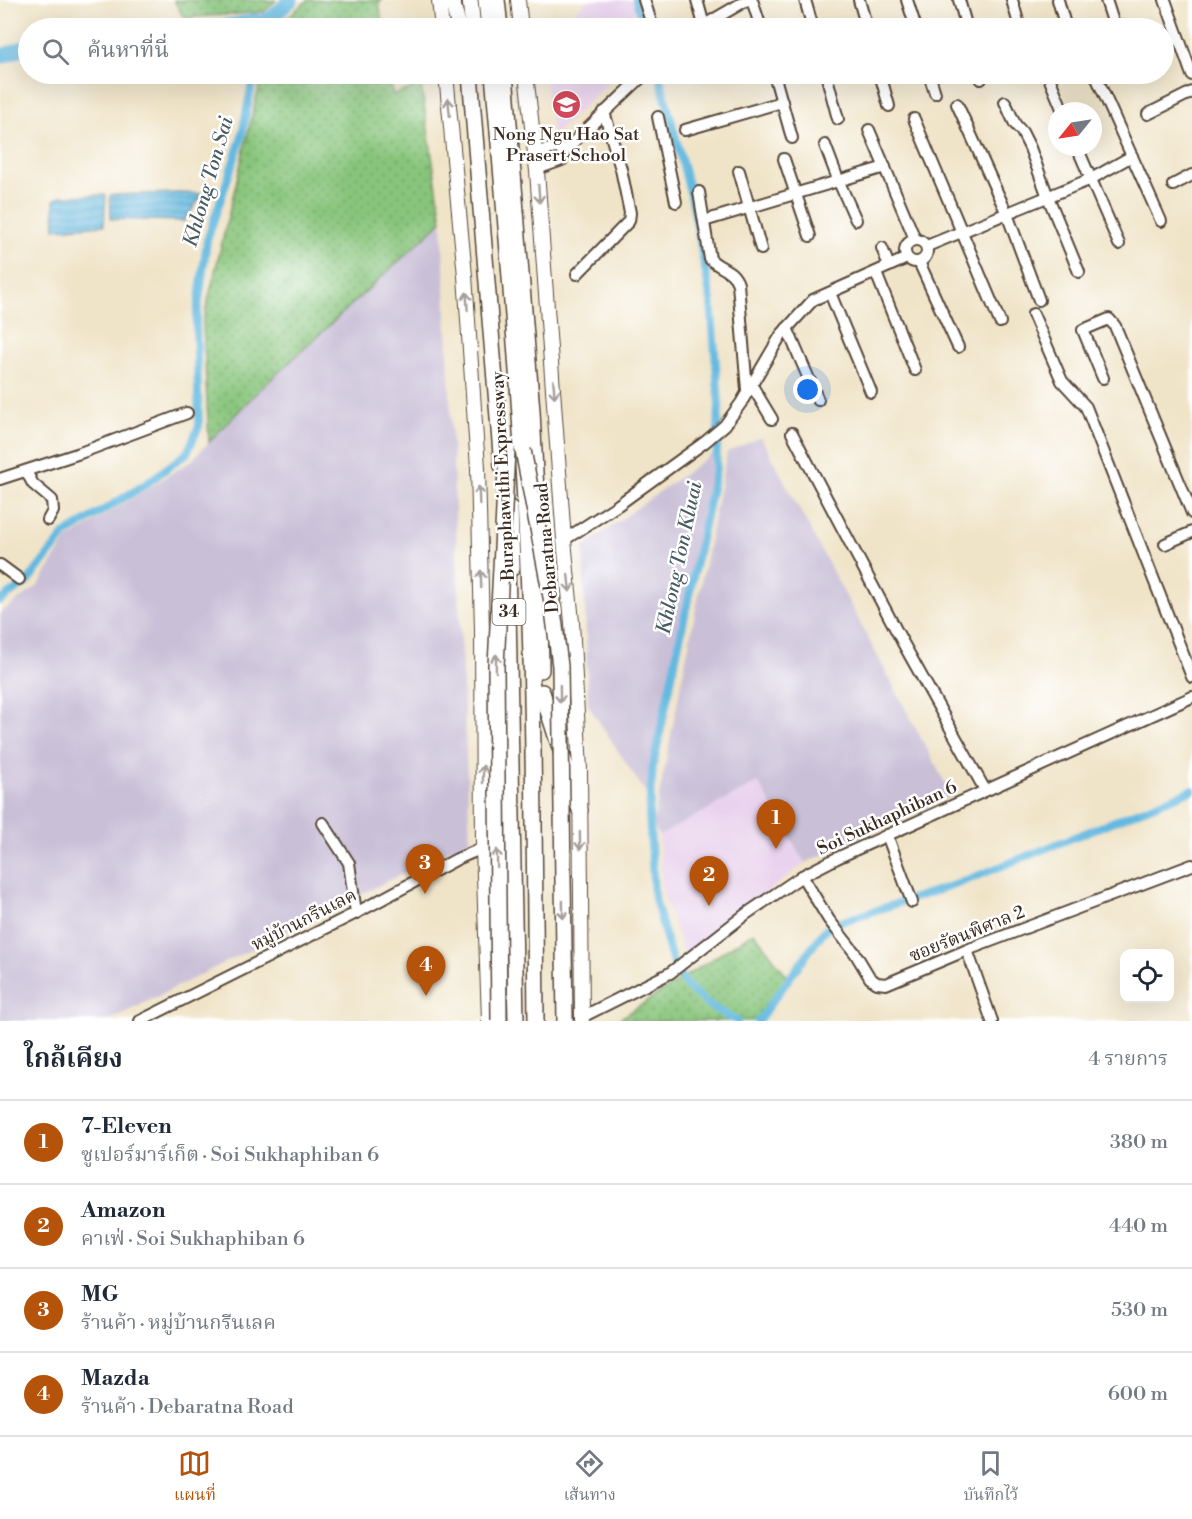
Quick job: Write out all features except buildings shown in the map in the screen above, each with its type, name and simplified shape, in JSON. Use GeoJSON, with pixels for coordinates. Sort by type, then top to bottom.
{"type":"FeatureCollection","features":[{"type":"Feature","properties":{"kind":"highway"},"geometry":{"type":"LineString","coordinates":[[452,0],[456,18]]}},
{"type":"Feature","properties":{"kind":"highway"},"geometry":{"type":"LineString","coordinates":[[462,0],[464,18]]}},
{"type":"Feature","properties":{"kind":"highway"},"geometry":{"type":"LineString","coordinates":[[470,0],[472,18]]}},
{"type":"Feature","properties":{"kind":"highway"},"geometry":{"type":"LineString","coordinates":[[486,0],[488,18]]}},
{"type":"Feature","properties":{"kind":"highway"},"geometry":{"type":"LineString","coordinates":[[497,0],[499,18]]}},
{"type":"Feature","properties":{"kind":"highway"},"geometry":{"type":"LineString","coordinates":[[506,0],[506,18]]}},
{"type":"Feature","properties":{"kind":"highway","name":"34"},"geometry":{"type":"LineString","coordinates":[[471,84],[501,449],[509,591],[509,728],[518,1021]]}},
{"type":"Feature","properties":{"kind":"highway","name":"Buraphawithi Expressway"},"geometry":{"type":"LineString","coordinates":[[479,84],[515,450],[531,672],[536,1021]]}},
{"type":"Feature","properties":{"kind":"highway","name":"Buraphawithi Expressway"},"geometry":{"type":"LineString","coordinates":[[494,84],[510,276],[515,450],[512,569],[517,782],[518,1021]]}},
{"type":"Feature","properties":{"kind":"highway","name":"Debaratna Road"},"geometry":{"type":"LineString","coordinates":[[507,84],[532,423],[540,590],[544,1021]]}},
{"type":"Feature","properties":{"kind":"highway"},"geometry":{"type":"LineString","coordinates":[[499,1021],[496,666],[515,450]]}},
{"type":"Feature","properties":{"kind":"highway"},"geometry":{"type":"LineString","coordinates":[[515,450],[552,602],[560,666],[565,1021]]}},
{"type":"Feature","properties":{"kind":"highway"},"geometry":{"type":"LineString","coordinates":[[542,692],[580,810]]}},
{"type":"Feature","properties":{"kind":"main road"},"geometry":{"type":"LineString","coordinates":[[439,0],[441,18]]}},
{"type":"Feature","properties":{"kind":"main road"},"geometry":{"type":"LineString","coordinates":[[518,0],[520,18]]}},
{"type":"Feature","properties":{"kind":"main road","name":"34"},"geometry":{"type":"LineString","coordinates":[[447,84],[466,287],[477,468],[482,620],[483,848],[489,1021]]}},
{"type":"Feature","properties":{"kind":"main road","name":"Debaratna Road"},"geometry":{"type":"LineString","coordinates":[[527,84],[537,169],[572,622],[580,770],[582,1019]]}},
{"type":"Feature","properties":{"kind":"street"},"geometry":{"type":"LineString","coordinates":[[644,0],[650,18]]}},
{"type":"Feature","properties":{"kind":"street"},"geometry":{"type":"LineString","coordinates":[[697,0],[700,18]]}},
{"type":"Feature","properties":{"kind":"street"},"geometry":{"type":"LineString","coordinates":[[715,18],[747,0]]}},
{"type":"Feature","properties":{"kind":"street"},"geometry":{"type":"LineString","coordinates":[[752,0],[758,18]]}},
{"type":"Feature","properties":{"kind":"street"},"geometry":{"type":"LineString","coordinates":[[805,0],[810,18]]}},
{"type":"Feature","properties":{"kind":"street"},"geometry":{"type":"LineString","coordinates":[[859,0],[864,18]]}},
{"type":"Feature","properties":{"kind":"street"},"geometry":{"type":"LineString","coordinates":[[907,0],[913,18]]}},
{"type":"Feature","properties":{"kind":"street"},"geometry":{"type":"LineString","coordinates":[[959,0],[964,18]]}},
{"type":"Feature","properties":{"kind":"street"},"geometry":{"type":"LineString","coordinates":[[1012,0],[1017,18]]}},
{"type":"Feature","properties":{"kind":"street"},"geometry":{"type":"LineString","coordinates":[[1058,0],[1063,18]]}},
{"type":"Feature","properties":{"kind":"street"},"geometry":{"type":"LineString","coordinates":[[1106,0],[1112,18]]}},
{"type":"Feature","properties":{"kind":"street"},"geometry":{"type":"LineString","coordinates":[[1165,0],[1171,18]]}},
{"type":"Feature","properties":{"kind":"street"},"geometry":{"type":"LineString","coordinates":[[1174,25],[1192,75]]}},
{"type":"Feature","properties":{"kind":"street"},"geometry":{"type":"LineString","coordinates":[[537,169],[562,160],[565,150],[634,84]]}},
{"type":"Feature","properties":{"kind":"street"},"geometry":{"type":"LineString","coordinates":[[777,84],[792,138]]}},
{"type":"Feature","properties":{"kind":"street"},"geometry":{"type":"LineString","coordinates":[[829,84],[838,119]]}},
{"type":"Feature","properties":{"kind":"street"},"geometry":{"type":"LineString","coordinates":[[883,84],[889,106]]}},
{"type":"Feature","properties":{"kind":"street"},"geometry":{"type":"LineString","coordinates":[[932,84],[935,93]]}},
{"type":"Feature","properties":{"kind":"street"},"geometry":{"type":"LineString","coordinates":[[1052,84],[1059,102]]}},
{"type":"Feature","properties":{"kind":"street"},"geometry":{"type":"LineString","coordinates":[[1100,84],[1161,221]]}},
{"type":"Feature","properties":{"kind":"street"},"geometry":{"type":"LineString","coordinates":[[1148,114],[1192,92]]}},
{"type":"Feature","properties":{"kind":"street"},"geometry":{"type":"LineString","coordinates":[[685,130],[782,102]]}},
{"type":"Feature","properties":{"kind":"street"},"geometry":{"type":"LineString","coordinates":[[1005,102],[1030,148],[1079,272]]}},
{"type":"Feature","properties":{"kind":"street"},"geometry":{"type":"LineString","coordinates":[[957,104],[1006,214],[1039,300]]}},
{"type":"Feature","properties":{"kind":"street"},"geometry":{"type":"LineString","coordinates":[[577,274],[629,220],[630,213],[621,170],[604,112]]}},
{"type":"Feature","properties":{"kind":"street"},"geometry":{"type":"LineString","coordinates":[[658,117],[676,202]]}},
{"type":"Feature","properties":{"kind":"street"},"geometry":{"type":"LineString","coordinates":[[914,119],[1000,322]]}},
{"type":"Feature","properties":{"kind":"street"},"geometry":{"type":"LineString","coordinates":[[868,130],[915,239]]}},
{"type":"Feature","properties":{"kind":"street"},"geometry":{"type":"LineString","coordinates":[[825,145],[856,220]]}},
{"type":"Feature","properties":{"kind":"street"},"geometry":{"type":"LineString","coordinates":[[535,152],[556,148],[565,150]]}},
{"type":"Feature","properties":{"kind":"street"},"geometry":{"type":"LineString","coordinates":[[1081,156],[1119,244]]}},
{"type":"Feature","properties":{"kind":"street"},"geometry":{"type":"LineString","coordinates":[[927,246],[1091,179],[1132,156]]}},
{"type":"Feature","properties":{"kind":"street"},"geometry":{"type":"LineString","coordinates":[[783,159],[810,236]]}},
{"type":"Feature","properties":{"kind":"street"},"geometry":{"type":"LineString","coordinates":[[704,221],[885,167]]}},
{"type":"Feature","properties":{"kind":"street"},"geometry":{"type":"LineString","coordinates":[[739,171],[761,249]]}},
{"type":"Feature","properties":{"kind":"street"},"geometry":{"type":"LineString","coordinates":[[1173,185],[1192,175]]}},
{"type":"Feature","properties":{"kind":"street"},"geometry":{"type":"LineString","coordinates":[[699,192],[710,259],[734,274],[738,284],[749,387],[772,419]]}},
{"type":"Feature","properties":{"kind":"street"},"geometry":{"type":"LineString","coordinates":[[915,239],[924,242],[927,246],[926,256],[919,262],[913,262],[907,258],[905,252],[905,246],[909,241],[915,239]]}},
{"type":"Feature","properties":{"kind":"street"},"geometry":{"type":"LineString","coordinates":[[882,248],[889,266]]}},
{"type":"Feature","properties":{"kind":"street"},"geometry":{"type":"LineString","coordinates":[[564,540],[618,505],[725,425],[734,415],[786,328],[813,300],[907,258]]}},
{"type":"Feature","properties":{"kind":"street"},"geometry":{"type":"LineString","coordinates":[[919,262],[957,347]]}},
{"type":"Feature","properties":{"kind":"street"},"geometry":{"type":"LineString","coordinates":[[876,273],[915,370]]}},
{"type":"Feature","properties":{"kind":"street"},"geometry":{"type":"LineString","coordinates":[[830,293],[871,392]]}},
{"type":"Feature","properties":{"kind":"street"},"geometry":{"type":"LineString","coordinates":[[1033,314],[1062,381],[1086,406],[1192,677]]}},
{"type":"Feature","properties":{"kind":"street"},"geometry":{"type":"LineString","coordinates":[[1103,378],[1083,330],[1109,320],[1115,326],[1192,513]]}},
{"type":"Feature","properties":{"kind":"street"},"geometry":{"type":"LineString","coordinates":[[786,328],[818,400]]}},
{"type":"Feature","properties":{"kind":"street"},"geometry":{"type":"LineString","coordinates":[[0,479],[187,413]]}},
{"type":"Feature","properties":{"kind":"street"},"geometry":{"type":"LineString","coordinates":[[792,433],[903,644],[985,790]]}},
{"type":"Feature","properties":{"kind":"street"},"geometry":{"type":"LineString","coordinates":[[26,471],[33,484],[52,500],[53,512],[48,520]]}},
{"type":"Feature","properties":{"kind":"street"},"geometry":{"type":"LineString","coordinates":[[1165,544],[1192,532]]}},
{"type":"Feature","properties":{"kind":"street"},"geometry":{"type":"LineString","coordinates":[[0,565],[19,579]]}},
{"type":"Feature","properties":{"kind":"street","name":"Soi Sukhaphiban 6"},"geometry":{"type":"LineString","coordinates":[[582,1019],[686,963],[746,914],[802,876],[985,790],[1192,697]]}},
{"type":"Feature","properties":{"kind":"street"},"geometry":{"type":"LineString","coordinates":[[323,823],[349,863],[356,913]]}},
{"type":"Feature","properties":{"kind":"street"},"geometry":{"type":"LineString","coordinates":[[887,835],[912,902]]}},
{"type":"Feature","properties":{"kind":"street","name":"หมู่บ้านกรีนเลค"},"geometry":{"type":"LineString","coordinates":[[140,1021],[483,848]]}},
{"type":"Feature","properties":{"kind":"street","name":"ซอยรัตนพิศาล 2"},"geometry":{"type":"LineString","coordinates":[[802,876],[829,920],[840,932],[870,978],[877,983],[886,984],[967,950],[1192,865]]}},
{"type":"Feature","properties":{"kind":"street"},"geometry":{"type":"LineString","coordinates":[[967,950],[992,1021]]}},
{"type":"Feature","properties":{"kind":"shaded area"},"geometry":{"type":"Polygon","coordinates":[[[588,0],[634,0],[639,18],[567,18],[588,0]]]}},
{"type":"Feature","properties":{"kind":"shaded area","name":"Nong Ngu Hao Sat Prasert School"},"geometry":{"type":"Polygon","coordinates":[[[545,84],[607,84],[553,136],[545,84]]]}},
{"type":"Feature","properties":{"kind":"shaded area"},"geometry":{"type":"Polygon","coordinates":[[[442,221],[470,840],[108,1021],[0,1021],[0,613],[38,586],[66,540],[191,461],[255,394],[442,221]]]}},
{"type":"Feature","properties":{"kind":"shaded area"},"geometry":{"type":"Polygon","coordinates":[[[761,437],[952,796],[805,863],[758,782],[659,836],[653,826],[727,452],[761,437]]]}},
{"type":"Feature","properties":{"kind":"shaded area"},"geometry":{"type":"Polygon","coordinates":[[[712,454],[718,457],[649,791],[645,792],[588,705],[583,547],[712,454]]]}},
{"type":"Feature","properties":{"kind":"shaded area"},"geometry":{"type":"Polygon","coordinates":[[[756,779],[805,863],[685,956],[662,891],[659,836],[756,779]]]}},
{"type":"Feature","properties":{"kind":"green space"},"geometry":{"type":"Polygon","coordinates":[[[174,0],[276,0],[264,12],[184,18],[174,0]]]}},
{"type":"Feature","properties":{"kind":"green space"},"geometry":{"type":"Polygon","coordinates":[[[308,0],[382,0],[379,3],[381,18],[287,18],[308,0]]]}},
{"type":"Feature","properties":{"kind":"green space"},"geometry":{"type":"Polygon","coordinates":[[[260,84],[391,84],[393,95],[421,85],[442,221],[255,394],[209,442],[203,322],[260,84]]]}},
{"type":"Feature","properties":{"kind":"green space"},"geometry":{"type":"Polygon","coordinates":[[[754,932],[789,979],[760,1021],[616,1021],[754,932]]]}},
{"type":"Feature","properties":{"kind":"water"},"geometry":{"type":"Polygon","coordinates":[[[203,194],[184,221],[111,219],[110,195],[203,194]]]}},
{"type":"Feature","properties":{"kind":"water"},"geometry":{"type":"Polygon","coordinates":[[[106,195],[104,225],[55,229],[54,200],[62,196],[106,195]]]}},
{"type":"Feature","properties":{"kind":"waterway"},"geometry":{"type":"LineString","coordinates":[[271,18],[291,0]]}},
{"type":"Feature","properties":{"kind":"waterway","name":"Khlong Ton Kluai"},"geometry":{"type":"LineString","coordinates":[[636,0],[642,18]]}},
{"type":"Feature","properties":{"kind":"waterway"},"geometry":{"type":"LineString","coordinates":[[0,57],[18,50]]}},
{"type":"Feature","properties":{"kind":"waterway","name":"Khlong Ton Sai"},"geometry":{"type":"LineString","coordinates":[[0,601],[27,582],[65,534],[146,484],[187,453],[199,426],[196,322],[207,240],[241,139],[252,84]]}},
{"type":"Feature","properties":{"kind":"waterway","name":"Khlong Ton Kluai"},"geometry":{"type":"LineString","coordinates":[[662,84],[693,204],[711,301],[719,405],[716,468],[653,766],[649,813],[654,895],[672,960],[685,984],[708,1005],[737,1021]]}},
{"type":"Feature","properties":{"kind":"waterway"},"geometry":{"type":"LineString","coordinates":[[758,1021],[824,931],[834,924],[957,884],[1192,790]]}},
{"type":"Feature","properties":{"kind":"place","name":"Nong Ngu Hao Sat Prasert School"},"geometry":{"type":"Point","coordinates":[566,105]}},
{"type":"Feature","properties":{"kind":"place","name":"7-Eleven"},"geometry":{"type":"Point","coordinates":[776,849]}},
{"type":"Feature","properties":{"kind":"place","name":"MG"},"geometry":{"type":"Point","coordinates":[425,894]}},
{"type":"Feature","properties":{"kind":"place","name":"Amazon"},"geometry":{"type":"Point","coordinates":[709,906]}},
{"type":"Feature","properties":{"kind":"place","name":"Mazda"},"geometry":{"type":"Point","coordinates":[426,996]}}]}
